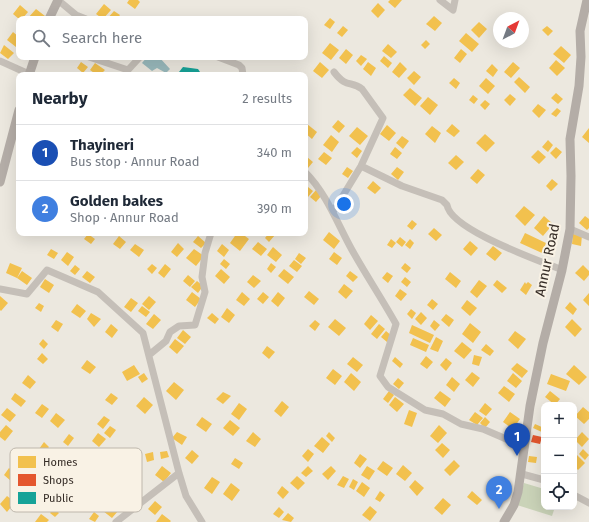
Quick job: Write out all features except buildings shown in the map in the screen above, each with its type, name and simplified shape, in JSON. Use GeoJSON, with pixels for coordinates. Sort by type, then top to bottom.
{"type":"FeatureCollection","features":[{"type":"Feature","properties":{"kind":"main road"},"geometry":{"type":"LineString","coordinates":[[50,16],[58,0]]}},
{"type":"Feature","properties":{"kind":"main road","name":"Annur Road"},"geometry":{"type":"LineString","coordinates":[[504,522],[514,505],[522,474],[530,406],[543,343],[562,270],[570,229],[570,139],[579,86],[581,57],[580,31],[587,0]]}},
{"type":"Feature","properties":{"kind":"main road"},"geometry":{"type":"LineString","coordinates":[[30,72],[34,60]]}},
{"type":"Feature","properties":{"kind":"main road"},"geometry":{"type":"LineString","coordinates":[[0,182],[16,121]]}},
{"type":"Feature","properties":{"kind":"street"},"geometry":{"type":"LineString","coordinates":[[58,0],[78,16]]}},
{"type":"Feature","properties":{"kind":"street"},"geometry":{"type":"LineString","coordinates":[[440,0],[452,10],[455,0]]}},
{"type":"Feature","properties":{"kind":"street"},"geometry":{"type":"LineString","coordinates":[[98,60],[128,70],[137,60]]}},
{"type":"Feature","properties":{"kind":"street"},"geometry":{"type":"LineString","coordinates":[[226,60],[239,65],[242,68],[243,72]]}},
{"type":"Feature","properties":{"kind":"street"},"geometry":{"type":"LineString","coordinates":[[0,61],[25,72]]}},
{"type":"Feature","properties":{"kind":"street"},"geometry":{"type":"LineString","coordinates":[[333,212],[361,166],[383,118],[362,89],[358,86],[346,84],[340,80],[334,72]]}},
{"type":"Feature","properties":{"kind":"street"},"geometry":{"type":"LineString","coordinates":[[361,166],[402,186],[442,200],[447,205],[448,211],[452,216],[470,230],[562,270]]}},
{"type":"Feature","properties":{"kind":"street"},"geometry":{"type":"LineString","coordinates":[[308,175],[313,180],[333,212],[352,250],[396,324],[380,376],[388,387],[424,410],[443,414],[461,424],[483,429],[525,447]]}},
{"type":"Feature","properties":{"kind":"street"},"geometry":{"type":"LineString","coordinates":[[570,229],[589,237]]}},
{"type":"Feature","properties":{"kind":"street"},"geometry":{"type":"LineString","coordinates":[[149,355],[166,341],[170,332],[174,329],[179,326],[195,324],[205,292],[202,277],[205,253],[210,236]]}},
{"type":"Feature","properties":{"kind":"street"},"geometry":{"type":"LineString","coordinates":[[0,289],[27,294],[47,270],[98,292],[143,333],[186,496],[202,522]]}},
{"type":"Feature","properties":{"kind":"street"},"geometry":{"type":"LineString","coordinates":[[142,502],[179,473]]}},
{"type":"Feature","properties":{"kind":"street"},"geometry":{"type":"LineString","coordinates":[[522,474],[541,479]]}},
{"type":"Feature","properties":{"kind":"street"},"geometry":{"type":"LineString","coordinates":[[577,497],[589,503]]}},
{"type":"Feature","properties":{"kind":"street"},"geometry":{"type":"LineString","coordinates":[[116,522],[129,512]]}},
{"type":"Feature","properties":{"kind":"green space"},"geometry":{"type":"Polygon","coordinates":[[[524,483],[541,488],[541,510],[554,510],[552,516],[517,505],[524,483]]]}},
{"type":"Feature","properties":{"kind":"water"},"geometry":{"type":"Polygon","coordinates":[[[144,60],[162,60],[170,69],[167,72],[157,68],[152,71],[142,63],[144,60]]]}},
{"type":"Feature","properties":{"kind":"place","name":"Thayineri"},"geometry":{"type":"Point","coordinates":[517,456]}},
{"type":"Feature","properties":{"kind":"place","name":"Golden bakes"},"geometry":{"type":"Point","coordinates":[499,509]}}]}
